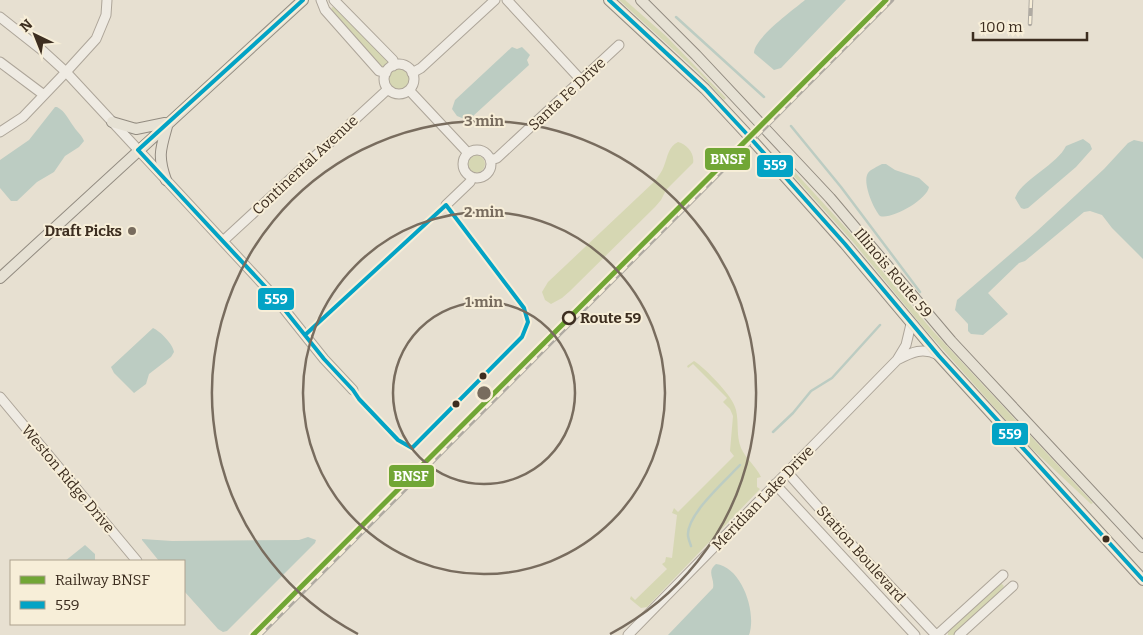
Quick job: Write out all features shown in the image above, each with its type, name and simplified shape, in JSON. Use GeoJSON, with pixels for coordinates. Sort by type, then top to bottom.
{"type":"FeatureCollection","features":[{"type":"Feature","properties":{"kind":"main road"},"geometry":{"type":"LineString","coordinates":[[0,278],[303,0]]}},
{"type":"Feature","properties":{"kind":"main road","name":"Illinois Route 59"},"geometry":{"type":"LineString","coordinates":[[609,0],[705,89],[729,114],[845,244],[939,356],[1143,580]]}},
{"type":"Feature","properties":{"kind":"main road","name":"Illinois Route 59"},"geometry":{"type":"LineString","coordinates":[[641,0],[696,55],[830,198],[951,341],[1143,547]]}},
{"type":"Feature","properties":{"kind":"main road"},"geometry":{"type":"LineString","coordinates":[[112,122],[136,128],[169,122]]}},
{"type":"Feature","properties":{"kind":"main road"},"geometry":{"type":"LineString","coordinates":[[166,180],[160,154],[169,122]]}},
{"type":"Feature","properties":{"kind":"street"},"geometry":{"type":"LineString","coordinates":[[0,132],[23,117],[99,34],[106,15],[107,0]]}},
{"type":"Feature","properties":{"kind":"street"},"geometry":{"type":"LineString","coordinates":[[321,0],[325,10],[380,71],[386,73]]}},
{"type":"Feature","properties":{"kind":"street"},"geometry":{"type":"LineString","coordinates":[[334,0],[393,60],[393,66]]}},
{"type":"Feature","properties":{"kind":"street"},"geometry":{"type":"LineString","coordinates":[[412,72],[421,68],[495,0]]}},
{"type":"Feature","properties":{"kind":"street"},"geometry":{"type":"LineString","coordinates":[[507,0],[581,80]]}},
{"type":"Feature","properties":{"kind":"street"},"geometry":{"type":"LineString","coordinates":[[0,17],[44,51],[66,72],[272,294],[324,359],[353,390]]}},
{"type":"Feature","properties":{"kind":"street","name":"Santa Fe Drive"},"geometry":{"type":"LineString","coordinates":[[491,160],[497,158],[619,45]]}},
{"type":"Feature","properties":{"kind":"street"},"geometry":{"type":"LineString","coordinates":[[0,62],[44,95]]}},
{"type":"Feature","properties":{"kind":"street"},"geometry":{"type":"LineString","coordinates":[[393,66],[406,66],[412,72],[414,82],[409,90],[395,94],[388,89],[384,81],[386,73],[393,66]]}},
{"type":"Feature","properties":{"kind":"street","name":"Continental Avenue"},"geometry":{"type":"LineString","coordinates":[[223,241],[388,89]]}},
{"type":"Feature","properties":{"kind":"street"},"geometry":{"type":"LineString","coordinates":[[409,90],[468,153]]}},
{"type":"Feature","properties":{"kind":"street"},"geometry":{"type":"LineString","coordinates":[[472,150],[481,150],[491,160],[488,173],[480,177],[472,177],[463,166],[463,161],[472,150]]}},
{"type":"Feature","properties":{"kind":"street"},"geometry":{"type":"LineString","coordinates":[[446,205],[470,182],[472,177]]}},
{"type":"Feature","properties":{"kind":"street","name":"Meridian Lake Drive"},"geometry":{"type":"LineString","coordinates":[[628,635],[897,360],[906,345],[911,324]]}},
{"type":"Feature","properties":{"kind":"street","name":"Meridian Lake Drive"},"geometry":{"type":"LineString","coordinates":[[897,360],[911,352],[918,351],[929,350],[939,356]]}},
{"type":"Feature","properties":{"kind":"street","name":"Weston Ridge Drive"},"geometry":{"type":"LineString","coordinates":[[0,397],[136,560]]}},
{"type":"Feature","properties":{"kind":"street","name":"Station Boulevard"},"geometry":{"type":"LineString","coordinates":[[787,472],[936,635]]}},
{"type":"Feature","properties":{"kind":"street","name":"Station Boulevard"},"geometry":{"type":"LineString","coordinates":[[775,484],[914,635]]}},
{"type":"Feature","properties":{"kind":"street"},"geometry":{"type":"LineString","coordinates":[[936,635],[1003,575]]}},
{"type":"Feature","properties":{"kind":"street"},"geometry":{"type":"LineString","coordinates":[[959,635],[1013,586]]}},
{"type":"Feature","properties":{"kind":"green space"},"geometry":{"type":"Polygon","coordinates":[[[619,0],[625,0],[666,36],[726,98],[724,100],[700,74],[619,0]]]}},
{"type":"Feature","properties":{"kind":"green space"},"geometry":{"type":"Polygon","coordinates":[[[332,7],[336,8],[389,62],[382,69],[331,11],[332,7]]]}},
{"type":"Feature","properties":{"kind":"green space"},"geometry":{"type":"Polygon","coordinates":[[[399,68],[407,71],[410,79],[407,87],[399,90],[391,87],[388,79],[391,71],[399,68]]]}},
{"type":"Feature","properties":{"kind":"green space"},"geometry":{"type":"Polygon","coordinates":[[[678,142],[690,150],[693,156],[693,163],[666,190],[655,207],[570,291],[551,304],[545,300],[542,292],[548,282],[655,181],[663,168],[670,149],[678,142]]]}},
{"type":"Feature","properties":{"kind":"green space"},"geometry":{"type":"Polygon","coordinates":[[[476,155],[484,160],[485,164],[480,172],[476,173],[468,168],[467,164],[472,156],[476,155]]]}},
{"type":"Feature","properties":{"kind":"green space"},"geometry":{"type":"Polygon","coordinates":[[[793,170],[847,229],[932,330],[1093,503],[1091,504],[1029,446],[923,327],[853,242],[791,173],[793,170]]]}},
{"type":"Feature","properties":{"kind":"green space"},"geometry":{"type":"Polygon","coordinates":[[[694,361],[718,383],[734,404],[737,415],[739,443],[743,452],[761,477],[757,478],[757,487],[760,489],[647,607],[641,608],[630,599],[631,596],[635,600],[667,569],[662,564],[665,562],[666,557],[672,558],[677,515],[672,513],[674,508],[678,512],[734,456],[730,451],[733,416],[730,409],[723,402],[727,398],[693,364],[688,368],[687,366],[694,361]]]}},
{"type":"Feature","properties":{"kind":"green space"},"geometry":{"type":"Polygon","coordinates":[[[1001,583],[1004,586],[1003,588],[954,635],[948,635],[948,631],[1001,583]]]}},
{"type":"Feature","properties":{"kind":"shaded area"},"geometry":{"type":"Polygon","coordinates":[[[805,0],[846,0],[781,68],[774,70],[754,53],[756,47],[767,32],[805,0]]]}},
{"type":"Feature","properties":{"kind":"shaded area"},"geometry":{"type":"Polygon","coordinates":[[[512,47],[517,49],[522,47],[530,55],[527,60],[529,65],[472,117],[467,120],[457,116],[452,109],[455,100],[512,47]]]}},
{"type":"Feature","properties":{"kind":"shaded area"},"geometry":{"type":"Polygon","coordinates":[[[55,107],[65,113],[84,141],[79,147],[65,156],[54,172],[37,182],[17,201],[11,201],[0,188],[0,160],[29,140],[55,107]]]}},
{"type":"Feature","properties":{"kind":"shaded area"},"geometry":{"type":"Polygon","coordinates":[[[1083,139],[1090,144],[1092,149],[1076,167],[1028,208],[1021,208],[1015,198],[1024,185],[1055,160],[1066,146],[1083,139]]]}},
{"type":"Feature","properties":{"kind":"shaded area"},"geometry":{"type":"Polygon","coordinates":[[[1134,140],[1143,142],[1143,259],[1112,228],[1102,215],[1090,211],[1084,212],[1025,261],[1019,263],[988,293],[1008,314],[983,335],[971,334],[968,331],[968,324],[955,310],[957,300],[1036,232],[1104,169],[1128,143],[1134,140]]]}},
{"type":"Feature","properties":{"kind":"shaded area"},"geometry":{"type":"Polygon","coordinates":[[[882,164],[919,178],[929,187],[927,192],[908,208],[892,215],[880,216],[869,195],[866,182],[868,173],[882,164]]]}},
{"type":"Feature","properties":{"kind":"shaded area"},"geometry":{"type":"Polygon","coordinates":[[[153,328],[166,338],[174,352],[171,357],[149,374],[146,384],[134,393],[114,373],[111,367],[153,328]]]}},
{"type":"Feature","properties":{"kind":"shaded area"},"geometry":{"type":"Polygon","coordinates":[[[308,537],[316,540],[227,631],[223,632],[218,629],[185,592],[185,560],[158,560],[142,539],[172,541],[299,540],[308,537]]]}},
{"type":"Feature","properties":{"kind":"shaded area"},"geometry":{"type":"Polygon","coordinates":[[[85,545],[95,554],[95,560],[66,560],[85,545]]]}},
{"type":"Feature","properties":{"kind":"shaded area"},"geometry":{"type":"Polygon","coordinates":[[[716,564],[725,567],[733,573],[745,592],[751,615],[749,635],[668,635],[713,588],[711,572],[716,564]]]}},
{"type":"Feature","properties":{"kind":"waterway"},"geometry":{"type":"LineString","coordinates":[[676,17],[764,97]]}},
{"type":"Feature","properties":{"kind":"waterway"},"geometry":{"type":"LineString","coordinates":[[791,126],[841,187],[920,292]]}},
{"type":"Feature","properties":{"kind":"waterway"},"geometry":{"type":"LineString","coordinates":[[773,432],[793,413],[811,391],[832,378],[880,325]]}},
{"type":"Feature","properties":{"kind":"waterway"},"geometry":{"type":"LineString","coordinates":[[691,546],[688,535],[689,527],[694,517],[708,498],[740,465]]}},
{"type":"Feature","properties":{"kind":"railway"},"geometry":{"type":"LineString","coordinates":[[260,635],[892,0]]}},
{"type":"Feature","properties":{"kind":"railway"},"geometry":{"type":"LineString","coordinates":[[1030,24],[1031,0]]}},
{"type":"Feature","properties":{"kind":"rail line","name":"BNSF"},"geometry":{"type":"LineString","coordinates":[[253,635],[886,0]]}},
{"type":"Feature","properties":{"kind":"transit line","name":"559"},"geometry":{"type":"LineString","coordinates":[[138,150],[303,0]]}},
{"type":"Feature","properties":{"kind":"transit line","name":"559"},"geometry":{"type":"LineString","coordinates":[[609,0],[705,89],[745,132],[845,244],[939,356],[1143,580]]}},
{"type":"Feature","properties":{"kind":"transit line","name":"559"},"geometry":{"type":"LineString","coordinates":[[138,150],[272,294],[359,399],[398,440],[412,448]]}},
{"type":"Feature","properties":{"kind":"transit line","name":"559"},"geometry":{"type":"LineString","coordinates":[[305,335],[446,205]]}},
{"type":"Feature","properties":{"kind":"transit line","name":"559"},"geometry":{"type":"LineString","coordinates":[[412,448],[522,337],[528,322],[524,308],[446,205]]}},
{"type":"Feature","properties":{"kind":"place","name":"Draft Picks"},"geometry":{"type":"Point","coordinates":[132,231]}},
{"type":"Feature","properties":{"kind":"place","name":"Route 59"},"geometry":{"type":"Point","coordinates":[569,318]}}]}
